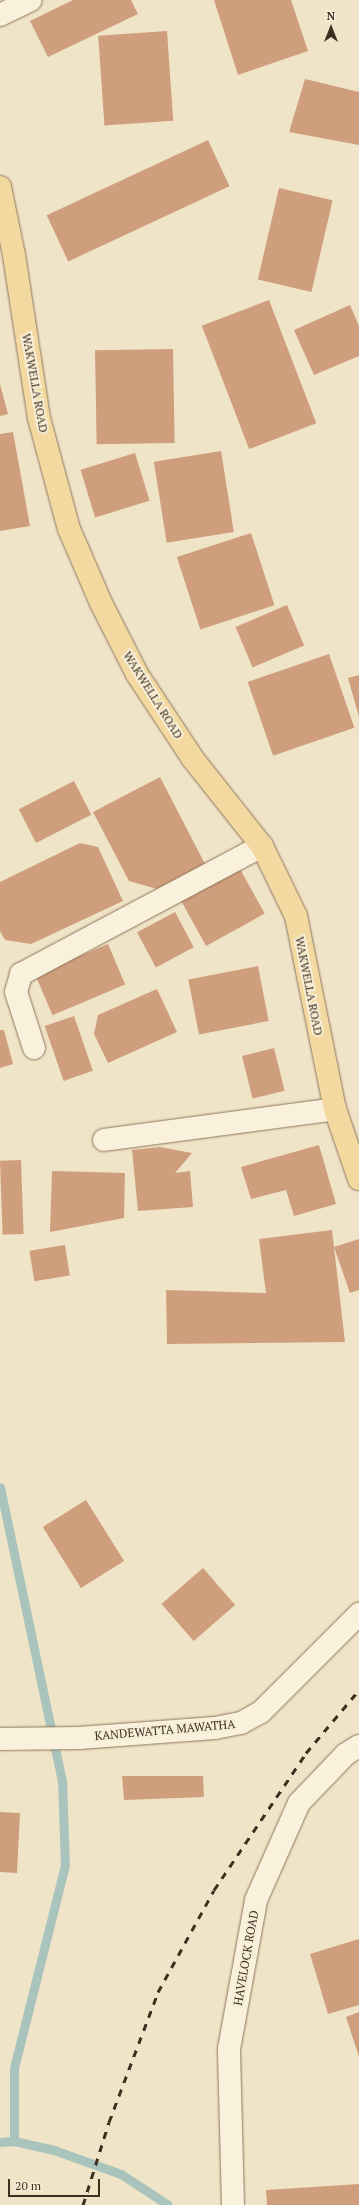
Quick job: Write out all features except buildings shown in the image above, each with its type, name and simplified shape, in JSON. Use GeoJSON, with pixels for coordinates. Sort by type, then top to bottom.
{"type":"FeatureCollection","features":[{"type":"Feature","properties":{"kind":"main road","name":"WAKWELLA ROAD"},"geometry":{"type":"LineString","coordinates":[[0,187],[14,255],[39,418],[69,529],[101,603],[137,674],[193,759],[262,846],[296,916],[335,1108],[359,1179]]}},
{"type":"Feature","properties":{"kind":"street"},"geometry":{"type":"LineString","coordinates":[[0,15],[31,0]]}},
{"type":"Feature","properties":{"kind":"street"},"geometry":{"type":"LineString","coordinates":[[34,1048],[16,992],[22,974],[262,846]]}},
{"type":"Feature","properties":{"kind":"street"},"geometry":{"type":"LineString","coordinates":[[104,1140],[335,1108]]}},
{"type":"Feature","properties":{"kind":"street","name":"KANDEWATTA MAWATHA"},"geometry":{"type":"LineString","coordinates":[[0,1739],[27,1737],[79,1738],[215,1728],[241,1723],[261,1712],[359,1614]]}},
{"type":"Feature","properties":{"kind":"street","name":"HAVELOCK ROAD"},"geometry":{"type":"LineString","coordinates":[[233,2205],[229,2049],[256,1900],[299,1803],[346,1754],[359,1746]]}},
{"type":"Feature","properties":{"kind":"waterway"},"geometry":{"type":"LineString","coordinates":[[0,1487],[62,1780],[65,1865],[14,2068],[14,2141]]}},
{"type":"Feature","properties":{"kind":"waterway"},"geometry":{"type":"LineString","coordinates":[[0,2142],[14,2141],[54,2150],[121,2174],[168,2205]]}},
{"type":"Feature","properties":{"kind":"railway"},"geometry":{"type":"LineString","coordinates":[[83,2205],[109,2122],[158,1992],[214,1890],[306,1753],[359,1690]]}}]}
